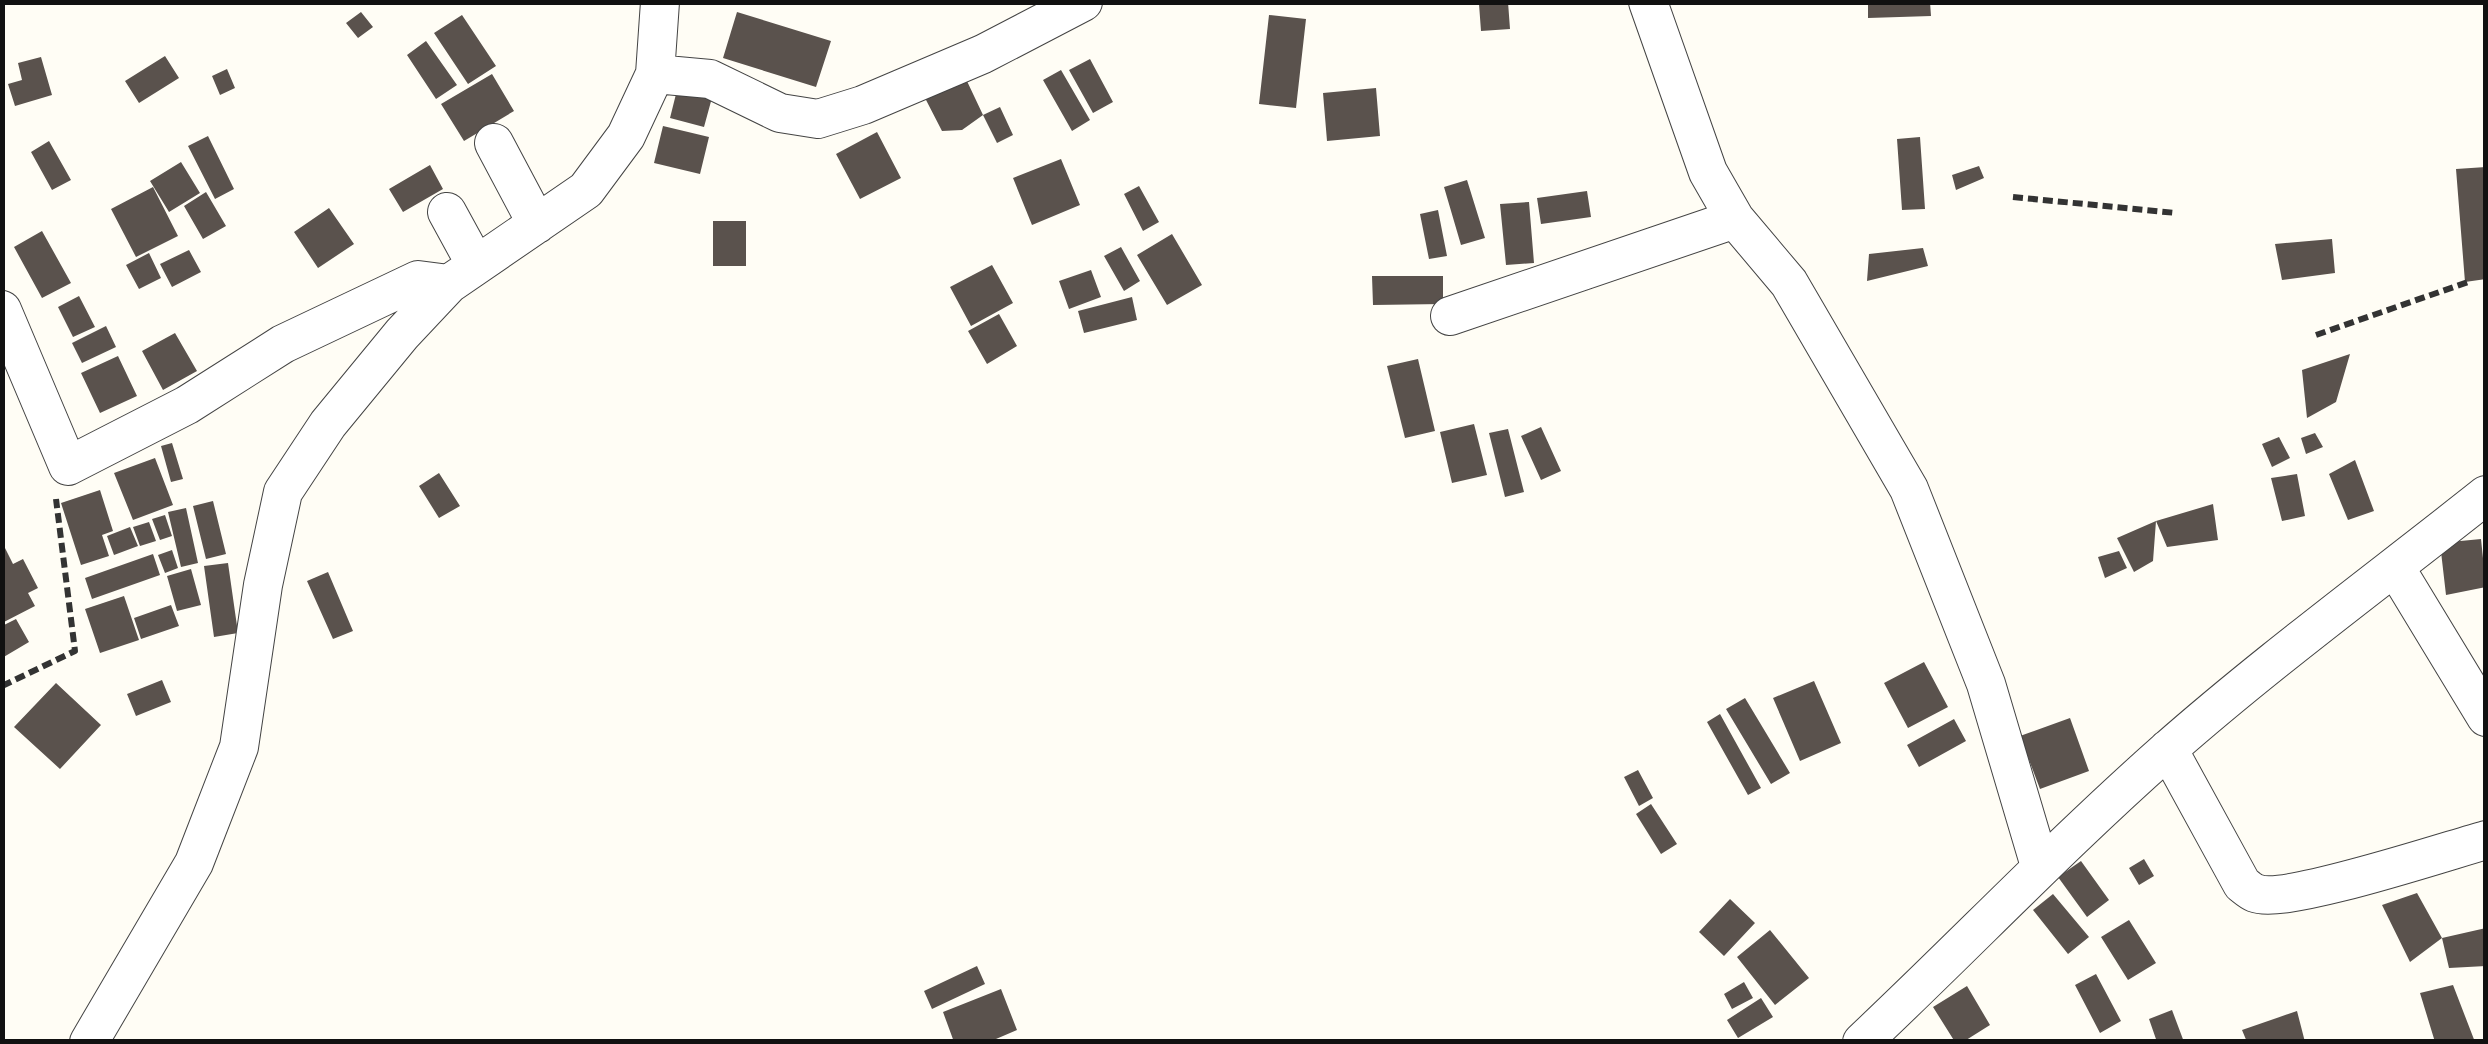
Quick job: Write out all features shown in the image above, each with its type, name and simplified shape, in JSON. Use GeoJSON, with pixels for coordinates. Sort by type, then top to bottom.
{"type":"FeatureCollection","features":[{"type":"Feature","properties":{"kind":"street"},"geometry":{"type":"LineString","coordinates":[[89,1042],[194,863],[239,748],[260,603],[283,492],[328,424],[402,334],[463,275],[586,190],[626,136],[654,74],[660,2]]}},
{"type":"Feature","properties":{"kind":"street"},"geometry":{"type":"LineString","coordinates":[[654,74],[710,80],[780,113],[818,119],[863,105],[983,54],[1082,2]]}},
{"type":"Feature","properties":{"kind":"street"},"geometry":{"type":"LineString","coordinates":[[1648,2],[1708,172],[1736,219],[1789,283],[1910,489],[1986,684],[2040,866]]}},
{"type":"Feature","properties":{"kind":"street"},"geometry":{"type":"LineString","coordinates":[[494,143],[537,224]]}},
{"type":"Feature","properties":{"kind":"street"},"geometry":{"type":"LineString","coordinates":[[447,212],[463,275]]}},
{"type":"Feature","properties":{"kind":"street"},"geometry":{"type":"LineString","coordinates":[[1450,316],[1736,219]]}},
{"type":"Feature","properties":{"kind":"street"},"geometry":{"type":"LineString","coordinates":[[2,310],[68,466],[187,405],[283,344],[418,280],[463,275]]}},
{"type":"Feature","properties":{"kind":"street"},"geometry":{"type":"LineString","coordinates":[[1862,1042],[1979,931],[2040,866],[2168,749],[2486,495]]}},
{"type":"Feature","properties":{"kind":"street"},"geometry":{"type":"LineString","coordinates":[[2395,568],[2486,717]]}},
{"type":"Feature","properties":{"kind":"street"},"geometry":{"type":"LineString","coordinates":[[2168,749],[2242,884],[2255,893],[2275,895],[2325,884],[2486,840]]}},
{"type":"Feature","properties":{"kind":"path"},"geometry":{"type":"LineString","coordinates":[[2013,198],[2176,213]]}},
{"type":"Feature","properties":{"kind":"path"},"geometry":{"type":"LineString","coordinates":[[2316,335],[2472,281]]}},
{"type":"Feature","properties":{"kind":"path"},"geometry":{"type":"LineString","coordinates":[[2,686],[75,651],[56,499],[68,466]]}},
{"type":"Feature","properties":{"kind":"building"},"geometry":{"type":"Polygon","coordinates":[[[1508,2],[1510,29],[1481,31],[1479,4],[1508,2]]]}},
{"type":"Feature","properties":{"kind":"building"},"geometry":{"type":"Polygon","coordinates":[[[1868,2],[1930,2],[1931,16],[1868,18],[1868,2]]]}},
{"type":"Feature","properties":{"kind":"building"},"geometry":{"type":"Polygon","coordinates":[[[361,12],[373,27],[358,38],[346,23],[361,12]]]}},
{"type":"Feature","properties":{"kind":"building"},"geometry":{"type":"Polygon","coordinates":[[[737,12],[831,41],[816,87],[723,58],[737,12]]]}},
{"type":"Feature","properties":{"kind":"building"},"geometry":{"type":"Polygon","coordinates":[[[462,15],[496,66],[468,84],[434,33],[462,15]]]}},
{"type":"Feature","properties":{"kind":"building"},"geometry":{"type":"Polygon","coordinates":[[[1269,15],[1306,19],[1296,108],[1259,104],[1269,15]]]}},
{"type":"Feature","properties":{"kind":"building"},"geometry":{"type":"Polygon","coordinates":[[[426,41],[457,85],[436,99],[407,55],[426,41]]]}},
{"type":"Feature","properties":{"kind":"building"},"geometry":{"type":"Polygon","coordinates":[[[165,56],[179,78],[139,103],[125,81],[165,56]]]}},
{"type":"Feature","properties":{"kind":"building"},"geometry":{"type":"Polygon","coordinates":[[[41,57],[52,95],[15,106],[8,84],[22,80],[18,63],[41,57]]]}},
{"type":"Feature","properties":{"kind":"building"},"geometry":{"type":"Polygon","coordinates":[[[1090,59],[1113,102],[1093,113],[1069,70],[1090,59]]]}},
{"type":"Feature","properties":{"kind":"building"},"geometry":{"type":"Polygon","coordinates":[[[227,69],[235,88],[220,95],[212,76],[227,69]]]}},
{"type":"Feature","properties":{"kind":"building"},"geometry":{"type":"Polygon","coordinates":[[[1061,70],[1090,120],[1072,131],[1043,80],[1061,70]]]}},
{"type":"Feature","properties":{"kind":"building"},"geometry":{"type":"Polygon","coordinates":[[[492,74],[514,111],[464,141],[441,104],[492,74]]]}},
{"type":"Feature","properties":{"kind":"building"},"geometry":{"type":"Polygon","coordinates":[[[966,79],[983,115],[962,130],[942,131],[925,98],[966,79]]]}},
{"type":"Feature","properties":{"kind":"building"},"geometry":{"type":"Polygon","coordinates":[[[678,86],[713,94],[704,127],[670,118],[678,86]]]}},
{"type":"Feature","properties":{"kind":"building"},"geometry":{"type":"Polygon","coordinates":[[[1376,88],[1380,136],[1327,141],[1323,93],[1376,88]]]}},
{"type":"Feature","properties":{"kind":"building"},"geometry":{"type":"Polygon","coordinates":[[[1000,107],[1013,135],[997,143],[983,115],[1000,107]]]}},
{"type":"Feature","properties":{"kind":"building"},"geometry":{"type":"Polygon","coordinates":[[[663,126],[709,137],[700,174],[654,163],[663,126]]]}},
{"type":"Feature","properties":{"kind":"building"},"geometry":{"type":"Polygon","coordinates":[[[877,132],[901,178],[860,199],[836,154],[877,132]]]}},
{"type":"Feature","properties":{"kind":"building"},"geometry":{"type":"Polygon","coordinates":[[[208,136],[234,189],[215,199],[188,146],[208,136]]]}},
{"type":"Feature","properties":{"kind":"building"},"geometry":{"type":"Polygon","coordinates":[[[1920,137],[1925,209],[1902,210],[1897,139],[1920,137]]]}},
{"type":"Feature","properties":{"kind":"building"},"geometry":{"type":"Polygon","coordinates":[[[49,141],[71,180],[52,190],[31,152],[49,141]]]}},
{"type":"Feature","properties":{"kind":"building"},"geometry":{"type":"Polygon","coordinates":[[[1061,159],[1080,205],[1032,225],[1013,178],[1061,159]]]}},
{"type":"Feature","properties":{"kind":"building"},"geometry":{"type":"Polygon","coordinates":[[[181,162],[200,193],[169,212],[150,181],[181,162]]]}},
{"type":"Feature","properties":{"kind":"building"},"geometry":{"type":"Polygon","coordinates":[[[430,165],[443,189],[403,212],[389,189],[430,165]]]}},
{"type":"Feature","properties":{"kind":"building"},"geometry":{"type":"Polygon","coordinates":[[[1979,166],[1984,178],[1956,190],[1952,175],[1979,166]]]}},
{"type":"Feature","properties":{"kind":"building"},"geometry":{"type":"Polygon","coordinates":[[[2486,167],[2486,279],[2465,282],[2456,169],[2486,167]]]}},
{"type":"Feature","properties":{"kind":"building"},"geometry":{"type":"Polygon","coordinates":[[[1467,180],[1485,238],[1461,245],[1444,187],[1467,180]]]}},
{"type":"Feature","properties":{"kind":"building"},"geometry":{"type":"Polygon","coordinates":[[[1139,186],[1159,222],[1143,231],[1124,194],[1139,186]]]}},
{"type":"Feature","properties":{"kind":"building"},"geometry":{"type":"Polygon","coordinates":[[[153,187],[178,236],[136,257],[111,209],[153,187]]]}},
{"type":"Feature","properties":{"kind":"building"},"geometry":{"type":"Polygon","coordinates":[[[1587,191],[1591,217],[1541,224],[1537,198],[1587,191]]]}},
{"type":"Feature","properties":{"kind":"building"},"geometry":{"type":"Polygon","coordinates":[[[206,192],[226,226],[203,239],[184,206],[206,192]]]}},
{"type":"Feature","properties":{"kind":"building"},"geometry":{"type":"Polygon","coordinates":[[[1529,202],[1534,263],[1506,265],[1500,204],[1529,202]]]}},
{"type":"Feature","properties":{"kind":"building"},"geometry":{"type":"Polygon","coordinates":[[[329,208],[354,244],[318,268],[294,232],[329,208]]]}},
{"type":"Feature","properties":{"kind":"building"},"geometry":{"type":"Polygon","coordinates":[[[1438,210],[1447,256],[1429,259],[1420,214],[1438,210]]]}},
{"type":"Feature","properties":{"kind":"building"},"geometry":{"type":"Polygon","coordinates":[[[713,221],[746,221],[746,266],[713,266],[713,221]]]}},
{"type":"Feature","properties":{"kind":"building"},"geometry":{"type":"Polygon","coordinates":[[[42,231],[71,283],[42,298],[14,247],[42,231]]]}},
{"type":"Feature","properties":{"kind":"building"},"geometry":{"type":"Polygon","coordinates":[[[1172,234],[1202,285],[1167,305],[1137,255],[1172,234]]]}},
{"type":"Feature","properties":{"kind":"building"},"geometry":{"type":"Polygon","coordinates":[[[2332,239],[2335,273],[2282,280],[2275,244],[2332,239]]]}},
{"type":"Feature","properties":{"kind":"building"},"geometry":{"type":"Polygon","coordinates":[[[1121,247],[1140,281],[1124,291],[1104,256],[1121,247]]]}},
{"type":"Feature","properties":{"kind":"building"},"geometry":{"type":"Polygon","coordinates":[[[1923,248],[1928,266],[1867,281],[1869,254],[1923,248]]]}},
{"type":"Feature","properties":{"kind":"building"},"geometry":{"type":"Polygon","coordinates":[[[189,250],[201,272],[172,287],[160,264],[189,250]]]}},
{"type":"Feature","properties":{"kind":"building"},"geometry":{"type":"Polygon","coordinates":[[[149,253],[161,278],[139,289],[126,265],[149,253]]]}},
{"type":"Feature","properties":{"kind":"building"},"geometry":{"type":"Polygon","coordinates":[[[992,265],[1013,303],[971,326],[950,287],[992,265]]]}},
{"type":"Feature","properties":{"kind":"building"},"geometry":{"type":"Polygon","coordinates":[[[1091,270],[1101,297],[1069,309],[1059,281],[1091,270]]]}},
{"type":"Feature","properties":{"kind":"building"},"geometry":{"type":"Polygon","coordinates":[[[1372,276],[1443,276],[1443,304],[1373,305],[1372,276]]]}},
{"type":"Feature","properties":{"kind":"building"},"geometry":{"type":"Polygon","coordinates":[[[79,296],[95,327],[73,337],[58,307],[79,296]]]}},
{"type":"Feature","properties":{"kind":"building"},"geometry":{"type":"Polygon","coordinates":[[[1132,297],[1137,320],[1084,333],[1078,311],[1132,297]]]}},
{"type":"Feature","properties":{"kind":"building"},"geometry":{"type":"Polygon","coordinates":[[[999,314],[1017,346],[987,364],[968,331],[999,314]]]}},
{"type":"Feature","properties":{"kind":"building"},"geometry":{"type":"Polygon","coordinates":[[[106,326],[116,347],[82,363],[72,343],[106,326]]]}},
{"type":"Feature","properties":{"kind":"building"},"geometry":{"type":"Polygon","coordinates":[[[175,333],[197,371],[163,390],[142,351],[175,333]]]}},
{"type":"Feature","properties":{"kind":"building"},"geometry":{"type":"Polygon","coordinates":[[[2350,354],[2336,402],[2307,418],[2302,370],[2350,354]]]}},
{"type":"Feature","properties":{"kind":"building"},"geometry":{"type":"Polygon","coordinates":[[[118,356],[137,396],[100,413],[81,373],[118,356]]]}},
{"type":"Feature","properties":{"kind":"building"},"geometry":{"type":"Polygon","coordinates":[[[1418,359],[1435,431],[1405,438],[1387,366],[1418,359]]]}},
{"type":"Feature","properties":{"kind":"building"},"geometry":{"type":"Polygon","coordinates":[[[1474,424],[1487,475],[1452,483],[1440,432],[1474,424]]]}},
{"type":"Feature","properties":{"kind":"building"},"geometry":{"type":"Polygon","coordinates":[[[1541,427],[1561,471],[1541,480],[1521,436],[1541,427]]]}},
{"type":"Feature","properties":{"kind":"building"},"geometry":{"type":"Polygon","coordinates":[[[1508,429],[1524,492],[1505,497],[1489,433],[1508,429]]]}},
{"type":"Feature","properties":{"kind":"building"},"geometry":{"type":"Polygon","coordinates":[[[2315,433],[2323,447],[2306,454],[2301,438],[2315,433]]]}},
{"type":"Feature","properties":{"kind":"building"},"geometry":{"type":"Polygon","coordinates":[[[2279,437],[2290,458],[2272,467],[2262,444],[2279,437]]]}},
{"type":"Feature","properties":{"kind":"building"},"geometry":{"type":"Polygon","coordinates":[[[172,443],[183,479],[171,482],[161,446],[172,443]]]}},
{"type":"Feature","properties":{"kind":"building"},"geometry":{"type":"Polygon","coordinates":[[[155,458],[173,505],[133,520],[114,473],[155,458]]]}},
{"type":"Feature","properties":{"kind":"building"},"geometry":{"type":"Polygon","coordinates":[[[2355,460],[2374,511],[2348,520],[2329,474],[2355,460]]]}},
{"type":"Feature","properties":{"kind":"building"},"geometry":{"type":"Polygon","coordinates":[[[439,473],[460,506],[439,518],[419,486],[439,473]]]}},
{"type":"Feature","properties":{"kind":"building"},"geometry":{"type":"Polygon","coordinates":[[[2297,474],[2305,516],[2282,521],[2271,478],[2297,474]]]}},
{"type":"Feature","properties":{"kind":"building"},"geometry":{"type":"Polygon","coordinates":[[[100,490],[113,531],[102,535],[109,556],[81,565],[61,503],[100,490]]]}},
{"type":"Feature","properties":{"kind":"building"},"geometry":{"type":"Polygon","coordinates":[[[213,501],[226,554],[206,559],[193,506],[213,501]]]}},
{"type":"Feature","properties":{"kind":"building"},"geometry":{"type":"Polygon","coordinates":[[[2213,504],[2218,540],[2167,547],[2156,521],[2213,504]]]}},
{"type":"Feature","properties":{"kind":"building"},"geometry":{"type":"Polygon","coordinates":[[[186,508],[198,563],[181,567],[168,512],[186,508]]]}},
{"type":"Feature","properties":{"kind":"building"},"geometry":{"type":"Polygon","coordinates":[[[165,515],[172,536],[160,540],[152,519],[165,515]]]}},
{"type":"Feature","properties":{"kind":"building"},"geometry":{"type":"Polygon","coordinates":[[[2156,521],[2153,561],[2134,572],[2117,538],[2156,521]]]}},
{"type":"Feature","properties":{"kind":"building"},"geometry":{"type":"Polygon","coordinates":[[[149,522],[156,541],[140,546],[133,527],[149,522]]]}},
{"type":"Feature","properties":{"kind":"building"},"geometry":{"type":"Polygon","coordinates":[[[130,527],[138,546],[114,555],[107,536],[130,527]]]}},
{"type":"Feature","properties":{"kind":"building"},"geometry":{"type":"Polygon","coordinates":[[[2481,539],[2486,587],[2446,595],[2440,543],[2481,539]]]}},
{"type":"Feature","properties":{"kind":"building"},"geometry":{"type":"Polygon","coordinates":[[[2,542],[13,564],[23,559],[38,588],[28,593],[35,606],[2,623],[2,542]]]}},
{"type":"Feature","properties":{"kind":"building"},"geometry":{"type":"Polygon","coordinates":[[[172,550],[178,568],[165,573],[158,555],[172,550]]]}},
{"type":"Feature","properties":{"kind":"building"},"geometry":{"type":"Polygon","coordinates":[[[2119,551],[2127,568],[2105,578],[2098,557],[2119,551]]]}},
{"type":"Feature","properties":{"kind":"building"},"geometry":{"type":"Polygon","coordinates":[[[153,554],[160,575],[92,599],[85,578],[153,554]]]}},
{"type":"Feature","properties":{"kind":"building"},"geometry":{"type":"Polygon","coordinates":[[[228,563],[238,633],[214,637],[204,566],[228,563]]]}},
{"type":"Feature","properties":{"kind":"building"},"geometry":{"type":"Polygon","coordinates":[[[191,569],[201,605],[177,611],[167,576],[191,569]]]}},
{"type":"Feature","properties":{"kind":"building"},"geometry":{"type":"Polygon","coordinates":[[[328,572],[353,631],[333,639],[307,581],[328,572]]]}},
{"type":"Feature","properties":{"kind":"building"},"geometry":{"type":"Polygon","coordinates":[[[124,596],[139,640],[100,653],[85,609],[124,596]]]}},
{"type":"Feature","properties":{"kind":"building"},"geometry":{"type":"Polygon","coordinates":[[[171,605],[179,626],[141,639],[134,618],[171,605]]]}},
{"type":"Feature","properties":{"kind":"building"},"geometry":{"type":"Polygon","coordinates":[[[16,619],[29,642],[2,658],[2,626],[16,619]]]}},
{"type":"Feature","properties":{"kind":"building"},"geometry":{"type":"Polygon","coordinates":[[[1924,662],[1948,707],[1908,728],[1884,683],[1924,662]]]}},
{"type":"Feature","properties":{"kind":"building"},"geometry":{"type":"Polygon","coordinates":[[[162,680],[171,702],[136,716],[127,694],[162,680]]]}},
{"type":"Feature","properties":{"kind":"building"},"geometry":{"type":"Polygon","coordinates":[[[1814,681],[1841,743],[1800,761],[1773,698],[1814,681]]]}},
{"type":"Feature","properties":{"kind":"building"},"geometry":{"type":"Polygon","coordinates":[[[56,683],[101,725],[60,769],[14,727],[56,683]]]}},
{"type":"Feature","properties":{"kind":"building"},"geometry":{"type":"Polygon","coordinates":[[[1745,698],[1790,773],[1771,784],[1726,709],[1745,698]]]}},
{"type":"Feature","properties":{"kind":"building"},"geometry":{"type":"Polygon","coordinates":[[[1720,714],[1761,788],[1748,795],[1707,722],[1720,714]]]}},
{"type":"Feature","properties":{"kind":"building"},"geometry":{"type":"Polygon","coordinates":[[[2070,718],[2089,771],[2040,789],[2020,736],[2070,718]]]}},
{"type":"Feature","properties":{"kind":"building"},"geometry":{"type":"Polygon","coordinates":[[[1954,719],[1966,741],[1919,767],[1907,745],[1954,719]]]}},
{"type":"Feature","properties":{"kind":"building"},"geometry":{"type":"Polygon","coordinates":[[[1638,770],[1653,798],[1639,806],[1624,777],[1638,770]]]}},
{"type":"Feature","properties":{"kind":"building"},"geometry":{"type":"Polygon","coordinates":[[[1651,804],[1677,844],[1661,854],[1636,814],[1651,804]]]}},
{"type":"Feature","properties":{"kind":"building"},"geometry":{"type":"Polygon","coordinates":[[[2144,859],[2154,876],[2139,885],[2129,868],[2144,859]]]}},
{"type":"Feature","properties":{"kind":"building"},"geometry":{"type":"Polygon","coordinates":[[[2081,861],[2109,900],[2087,917],[2058,877],[2081,861]]]}},
{"type":"Feature","properties":{"kind":"building"},"geometry":{"type":"Polygon","coordinates":[[[2417,893],[2442,938],[2410,962],[2382,905],[2417,893]]]}},
{"type":"Feature","properties":{"kind":"building"},"geometry":{"type":"Polygon","coordinates":[[[2053,894],[2089,937],[2068,954],[2033,910],[2053,894]]]}},
{"type":"Feature","properties":{"kind":"building"},"geometry":{"type":"Polygon","coordinates":[[[1730,899],[1755,923],[1724,956],[1699,932],[1730,899]]]}},
{"type":"Feature","properties":{"kind":"building"},"geometry":{"type":"Polygon","coordinates":[[[2129,920],[2156,963],[2128,980],[2101,937],[2129,920]]]}},
{"type":"Feature","properties":{"kind":"building"},"geometry":{"type":"Polygon","coordinates":[[[2486,928],[2486,966],[2449,968],[2442,938],[2486,928]]]}},
{"type":"Feature","properties":{"kind":"building"},"geometry":{"type":"Polygon","coordinates":[[[1770,930],[1809,978],[1775,1005],[1737,957],[1770,930]]]}},
{"type":"Feature","properties":{"kind":"building"},"geometry":{"type":"Polygon","coordinates":[[[977,966],[985,984],[932,1009],[924,991],[977,966]]]}},
{"type":"Feature","properties":{"kind":"building"},"geometry":{"type":"Polygon","coordinates":[[[2096,974],[2121,1021],[2100,1033],[2075,985],[2096,974]]]}},
{"type":"Feature","properties":{"kind":"building"},"geometry":{"type":"Polygon","coordinates":[[[1744,982],[1753,998],[1732,1009],[1724,994],[1744,982]]]}},
{"type":"Feature","properties":{"kind":"building"},"geometry":{"type":"Polygon","coordinates":[[[2453,985],[2475,1042],[2435,1042],[2420,993],[2453,985]]]}},
{"type":"Feature","properties":{"kind":"building"},"geometry":{"type":"Polygon","coordinates":[[[1967,986],[1990,1025],[1963,1042],[1955,1042],[1933,1007],[1967,986]]]}},
{"type":"Feature","properties":{"kind":"building"},"geometry":{"type":"Polygon","coordinates":[[[1001,989],[1017,1030],[989,1042],[954,1042],[943,1012],[1001,989]]]}},
{"type":"Feature","properties":{"kind":"building"},"geometry":{"type":"Polygon","coordinates":[[[1761,998],[1773,1017],[1738,1038],[1727,1020],[1761,998]]]}},
{"type":"Feature","properties":{"kind":"building"},"geometry":{"type":"Polygon","coordinates":[[[2172,1010],[2184,1042],[2157,1042],[2149,1019],[2172,1010]]]}},
{"type":"Feature","properties":{"kind":"building"},"geometry":{"type":"Polygon","coordinates":[[[2297,1011],[2305,1042],[2247,1042],[2242,1030],[2297,1011]]]}}]}
